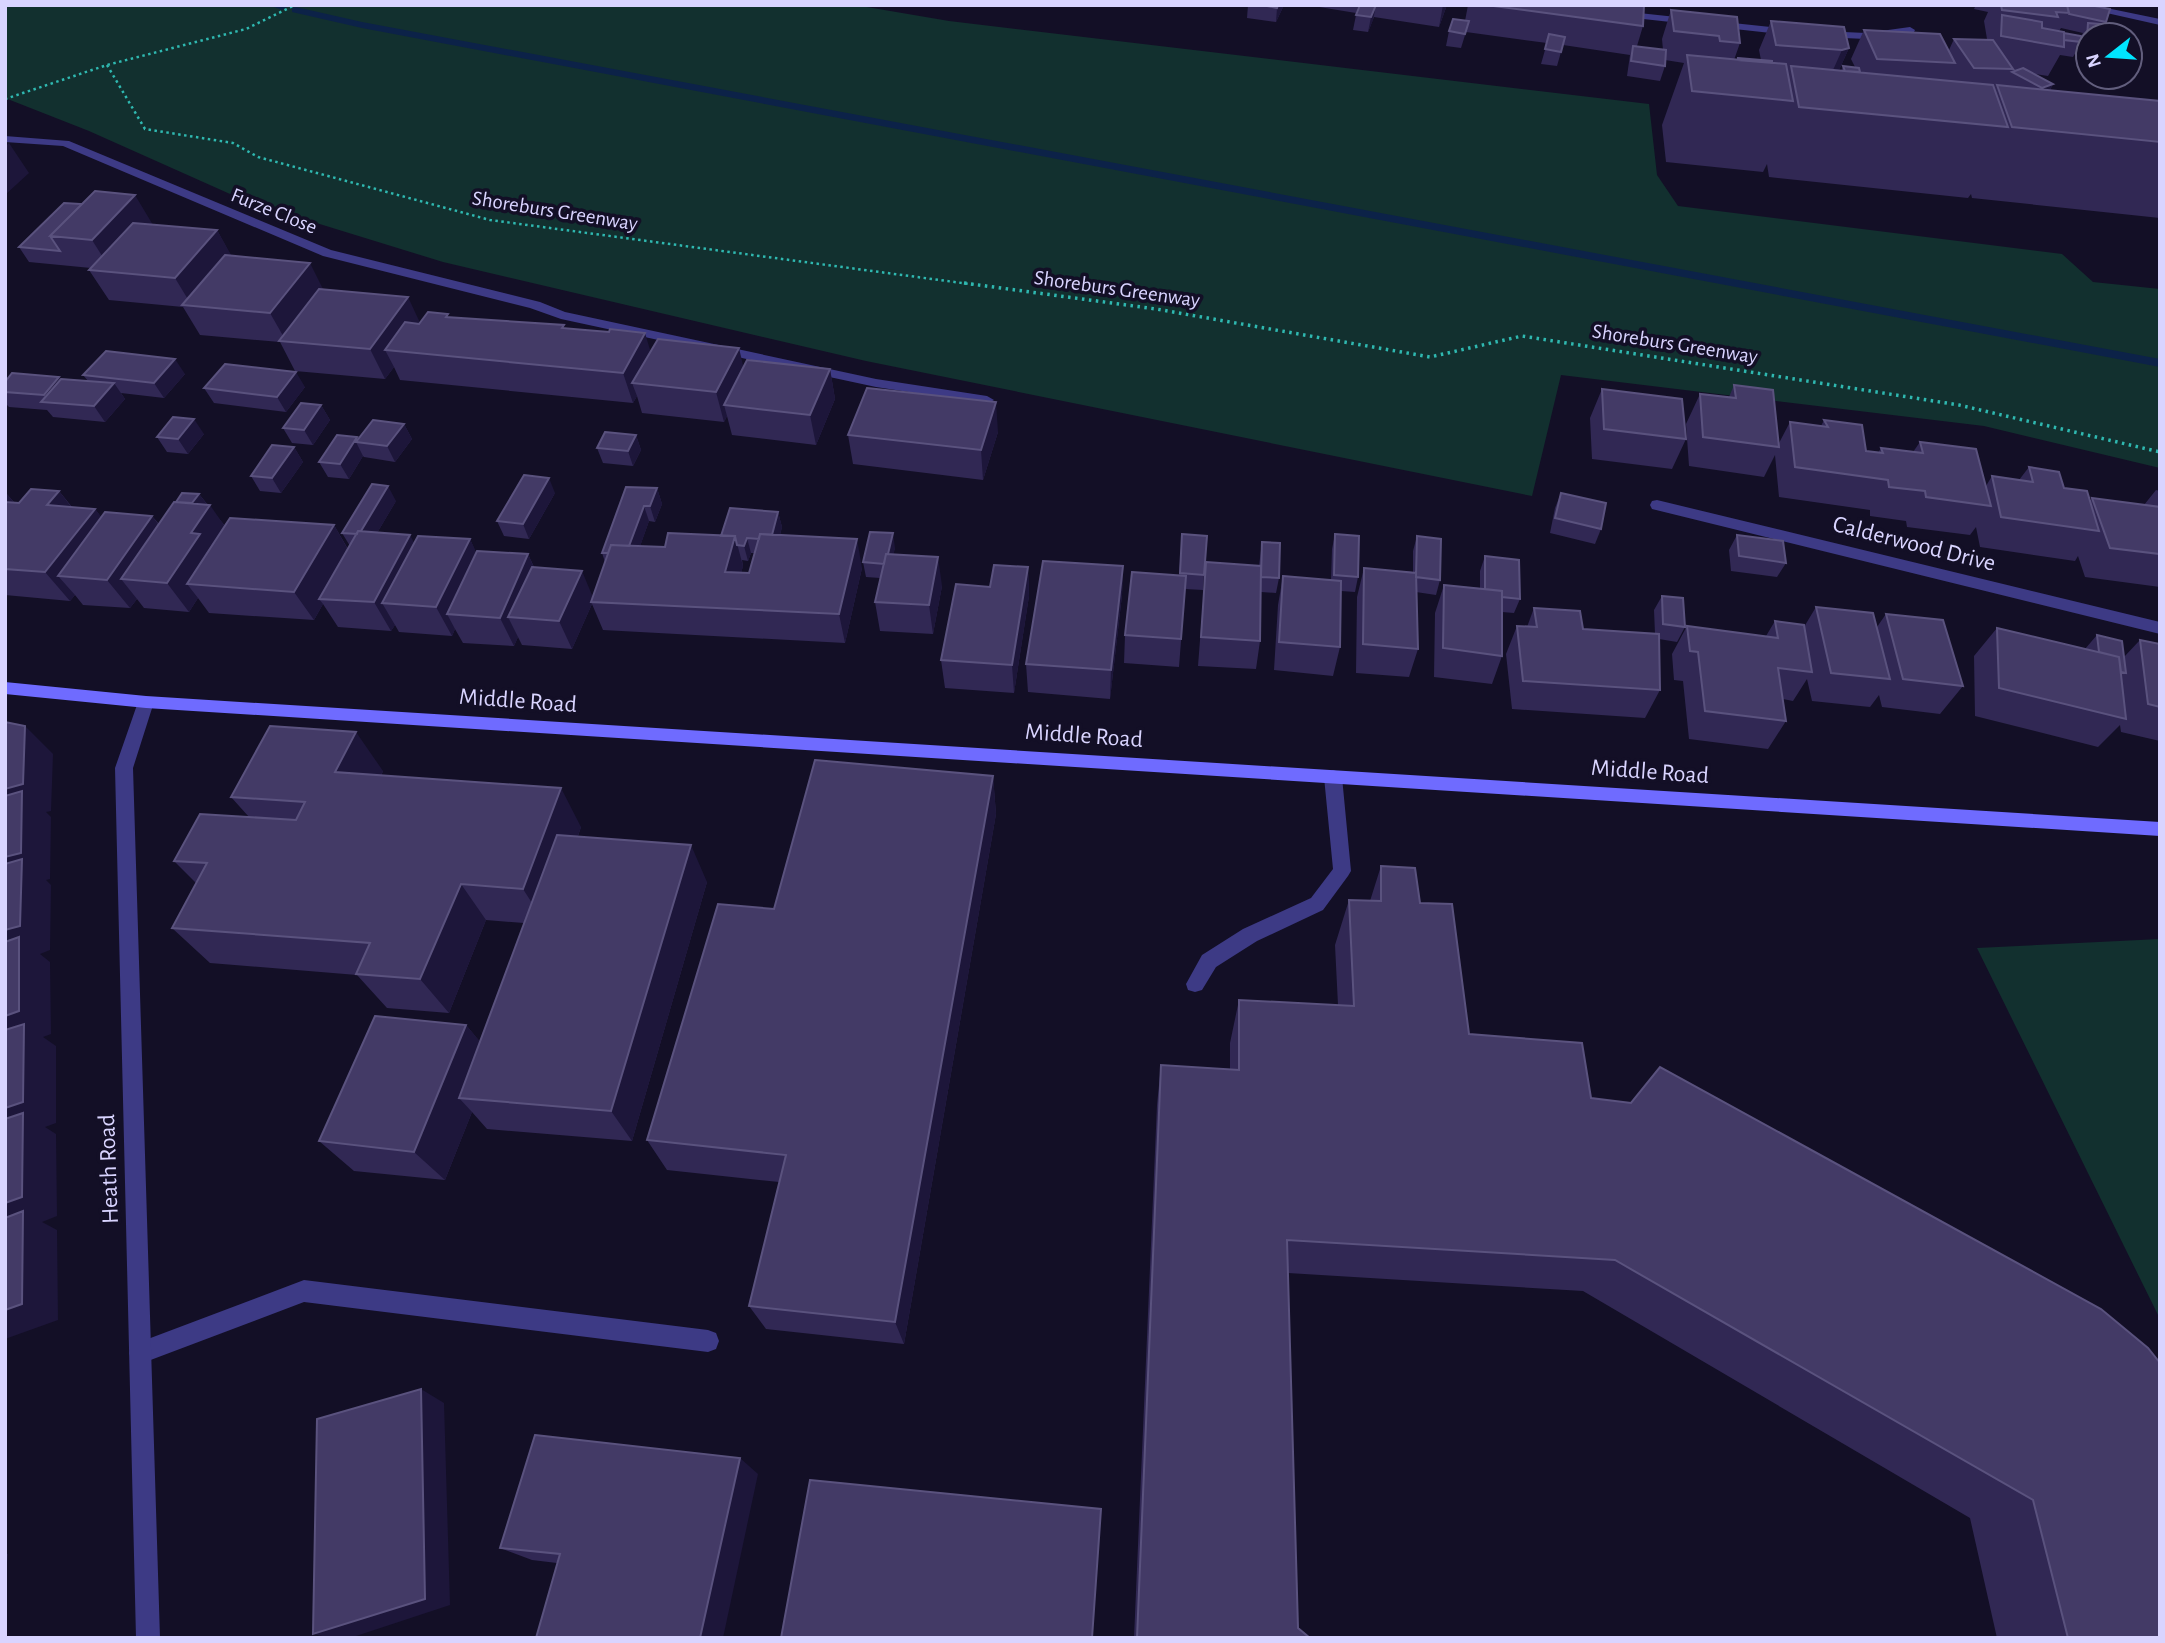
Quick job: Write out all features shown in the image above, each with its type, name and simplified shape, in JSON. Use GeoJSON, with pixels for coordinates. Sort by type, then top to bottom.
{"type":"FeatureCollection","features":[{"type":"Feature","properties":{"kind":"street"},"geometry":{"type":"LineString","coordinates":[[2076,5],[2160,22]]}},
{"type":"Feature","properties":{"kind":"street"},"geometry":{"type":"LineString","coordinates":[[1612,13],[1750,29],[1838,35],[1866,36],[1910,30]]}},
{"type":"Feature","properties":{"kind":"street","name":"Furze Close"},"geometry":{"type":"LineString","coordinates":[[5,139],[65,143],[327,253],[535,305],[561,315],[876,383],[987,400]]}},
{"type":"Feature","properties":{"kind":"street","name":"Calderwood Drive"},"geometry":{"type":"LineString","coordinates":[[1657,505],[2160,628]]}},
{"type":"Feature","properties":{"kind":"street","name":"Middle Road"},"geometry":{"type":"LineString","coordinates":[[5,688],[146,702],[2160,829]]}},
{"type":"Feature","properties":{"kind":"street","name":"Heath Road"},"geometry":{"type":"LineString","coordinates":[[146,702],[124,768],[148,1638]]}},
{"type":"Feature","properties":{"kind":"street"},"geometry":{"type":"LineString","coordinates":[[1195,984],[1209,961],[1250,935],[1317,904],[1342,872],[1333,777]]}},
{"type":"Feature","properties":{"kind":"street"},"geometry":{"type":"LineString","coordinates":[[140,1353],[304,1291],[708,1341]]}},
{"type":"Feature","properties":{"kind":"path"},"geometry":{"type":"LineString","coordinates":[[5,99],[107,65],[246,29],[295,5]]}},
{"type":"Feature","properties":{"kind":"path","name":"Shoreburs Greenway"},"geometry":{"type":"LineString","coordinates":[[107,65],[145,130],[233,143],[258,157],[490,220],[1156,309],[1430,357],[1522,336],[1959,405],[2160,452]]}},
{"type":"Feature","properties":{"kind":"green space"},"geometry":{"type":"Polygon","coordinates":[[[5,5],[855,5],[949,21],[1649,104],[1657,175],[1678,206],[2062,254],[2093,282],[2160,289],[2160,468],[1984,426],[1561,375],[1532,496],[866,361],[443,262],[248,202],[89,131],[5,98],[5,5]]]}},
{"type":"Feature","properties":{"kind":"green space"},"geometry":{"type":"Polygon","coordinates":[[[2160,939],[2160,1319],[1977,948],[2160,939]]]}},
{"type":"Feature","properties":{"kind":"building"},"geometry":{"type":"Polygon","coordinates":[[[1360,5],[1376,5],[1371,17],[1356,15],[1360,5]]]}},
{"type":"Feature","properties":{"kind":"building"},"geometry":{"type":"Polygon","coordinates":[[[1486,5],[1644,5],[1643,26],[1486,5]]]}},
{"type":"Feature","properties":{"kind":"building"},"geometry":{"type":"Polygon","coordinates":[[[2001,5],[2067,5],[2069,13],[2056,12],[2058,17],[2002,10],[2001,5]]]}},
{"type":"Feature","properties":{"kind":"building"},"geometry":{"type":"Polygon","coordinates":[[[2067,5],[2090,5],[2110,9],[2106,21],[2069,14],[2067,5]]]}},
{"type":"Feature","properties":{"kind":"building"},"geometry":{"type":"Polygon","coordinates":[[[1671,10],[1737,17],[1740,43],[1720,41],[1719,36],[1674,31],[1671,10]]]}},
{"type":"Feature","properties":{"kind":"building"},"geometry":{"type":"Polygon","coordinates":[[[2002,15],[2042,22],[2042,28],[2064,32],[2064,47],[2001,36],[2002,15]]]}},
{"type":"Feature","properties":{"kind":"building"},"geometry":{"type":"Polygon","coordinates":[[[1453,19],[1469,21],[1465,34],[1449,31],[1453,19]]]}},
{"type":"Feature","properties":{"kind":"building"},"geometry":{"type":"Polygon","coordinates":[[[1771,21],[1844,27],[1849,48],[1842,50],[1776,45],[1771,21]]]}},
{"type":"Feature","properties":{"kind":"building"},"geometry":{"type":"Polygon","coordinates":[[[1864,30],[1940,34],[1955,63],[1877,59],[1864,30]]]}},
{"type":"Feature","properties":{"kind":"building"},"geometry":{"type":"Polygon","coordinates":[[[2064,33],[2074,35],[2074,41],[2064,40],[2064,33]]]}},
{"type":"Feature","properties":{"kind":"building"},"geometry":{"type":"Polygon","coordinates":[[[1549,34],[1565,37],[1561,52],[1545,49],[1549,34]]]}},
{"type":"Feature","properties":{"kind":"building"},"geometry":{"type":"Polygon","coordinates":[[[1954,39],[1993,40],[2013,69],[1974,68],[1954,39]]]}},
{"type":"Feature","properties":{"kind":"building"},"geometry":{"type":"Polygon","coordinates":[[[1633,46],[1666,50],[1665,66],[1631,61],[1633,46]]]}},
{"type":"Feature","properties":{"kind":"building"},"geometry":{"type":"Polygon","coordinates":[[[1687,55],[1786,64],[1793,101],[1692,91],[1687,55]]]}},
{"type":"Feature","properties":{"kind":"building"},"geometry":{"type":"Polygon","coordinates":[[[1738,60],[1772,61],[1772,63],[1738,60]]]}},
{"type":"Feature","properties":{"kind":"building"},"geometry":{"type":"Polygon","coordinates":[[[1791,66],[1993,85],[2008,127],[1799,107],[1791,66]]]}},
{"type":"Feature","properties":{"kind":"building"},"geometry":{"type":"Polygon","coordinates":[[[1843,66],[1859,68],[1860,72],[1845,71],[1843,66]]]}},
{"type":"Feature","properties":{"kind":"building"},"geometry":{"type":"Polygon","coordinates":[[[2023,68],[2053,84],[2042,88],[2012,72],[2023,68]]]}},
{"type":"Feature","properties":{"kind":"building"},"geometry":{"type":"Polygon","coordinates":[[[1997,85],[2160,101],[2160,142],[2012,127],[1997,85]]]}},
{"type":"Feature","properties":{"kind":"building"},"geometry":{"type":"Polygon","coordinates":[[[95,191],[135,195],[92,240],[50,236],[95,191]]]}},
{"type":"Feature","properties":{"kind":"building"},"geometry":{"type":"Polygon","coordinates":[[[64,203],[82,204],[50,236],[60,251],[19,247],[64,203]]]}},
{"type":"Feature","properties":{"kind":"building"},"geometry":{"type":"Polygon","coordinates":[[[133,223],[217,230],[175,278],[89,270],[133,223]]]}},
{"type":"Feature","properties":{"kind":"building"},"geometry":{"type":"Polygon","coordinates":[[[225,255],[310,263],[270,313],[182,305],[225,255]]]}},
{"type":"Feature","properties":{"kind":"building"},"geometry":{"type":"Polygon","coordinates":[[[319,289],[408,297],[370,349],[279,341],[319,289]]]}},
{"type":"Feature","properties":{"kind":"building"},"geometry":{"type":"Polygon","coordinates":[[[428,312],[448,314],[446,317],[645,333],[623,373],[385,350],[405,322],[419,324],[428,312]]]}},
{"type":"Feature","properties":{"kind":"building"},"geometry":{"type":"Polygon","coordinates":[[[658,339],[739,348],[716,392],[632,383],[658,339]]]}},
{"type":"Feature","properties":{"kind":"building"},"geometry":{"type":"Polygon","coordinates":[[[106,351],[175,359],[154,383],[83,375],[106,351]]]}},
{"type":"Feature","properties":{"kind":"building"},"geometry":{"type":"Polygon","coordinates":[[[747,360],[830,369],[810,415],[724,405],[747,360]]]}},
{"type":"Feature","properties":{"kind":"building"},"geometry":{"type":"Polygon","coordinates":[[[225,364],[296,372],[277,397],[204,388],[225,364]]]}},
{"type":"Feature","properties":{"kind":"building"},"geometry":{"type":"Polygon","coordinates":[[[12,373],[59,377],[44,395],[5,392],[5,382],[12,373]]]}},
{"type":"Feature","properties":{"kind":"building"},"geometry":{"type":"Polygon","coordinates":[[[61,379],[114,383],[94,406],[41,402],[61,379]]]}},
{"type":"Feature","properties":{"kind":"building"},"geometry":{"type":"Polygon","coordinates":[[[1734,385],[1773,390],[1779,447],[1703,437],[1700,394],[1736,398],[1734,385]]]}},
{"type":"Feature","properties":{"kind":"building"},"geometry":{"type":"Polygon","coordinates":[[[867,388],[996,402],[981,450],[848,435],[867,388]]]}},
{"type":"Feature","properties":{"kind":"building"},"geometry":{"type":"Polygon","coordinates":[[[1602,389],[1682,399],[1686,439],[1604,429],[1602,389]]]}},
{"type":"Feature","properties":{"kind":"building"},"geometry":{"type":"Polygon","coordinates":[[[301,403],[321,405],[304,430],[283,428],[301,403]]]}},
{"type":"Feature","properties":{"kind":"building"},"geometry":{"type":"Polygon","coordinates":[[[173,417],[194,419],[178,439],[157,437],[173,417]]]}},
{"type":"Feature","properties":{"kind":"building"},"geometry":{"type":"Polygon","coordinates":[[[373,420],[404,424],[387,446],[356,442],[373,420]]]}},
{"type":"Feature","properties":{"kind":"building"},"geometry":{"type":"Polygon","coordinates":[[[1824,420],[1862,425],[1866,451],[1883,453],[1881,448],[1923,453],[1920,442],[1976,449],[1991,506],[1926,497],[1925,491],[1889,487],[1888,480],[1795,467],[1790,422],[1828,427],[1824,420]]]}},
{"type":"Feature","properties":{"kind":"building"},"geometry":{"type":"Polygon","coordinates":[[[605,432],[636,435],[628,451],[597,448],[605,432]]]}},
{"type":"Feature","properties":{"kind":"building"},"geometry":{"type":"Polygon","coordinates":[[[337,435],[357,437],[340,464],[319,462],[337,435]]]}},
{"type":"Feature","properties":{"kind":"building"},"geometry":{"type":"Polygon","coordinates":[[[272,445],[294,447],[272,478],[251,476],[272,445]]]}},
{"type":"Feature","properties":{"kind":"building"},"geometry":{"type":"Polygon","coordinates":[[[2029,467],[2059,472],[2064,488],[2087,491],[2099,531],[2001,517],[1992,476],[2033,482],[2029,467]]]}},
{"type":"Feature","properties":{"kind":"building"},"geometry":{"type":"Polygon","coordinates":[[[524,475],[549,478],[523,524],[497,521],[524,475]]]}},
{"type":"Feature","properties":{"kind":"building"},"geometry":{"type":"Polygon","coordinates":[[[372,484],[388,486],[361,531],[357,534],[342,533],[372,484]]]}},
{"type":"Feature","properties":{"kind":"building"},"geometry":{"type":"Polygon","coordinates":[[[626,487],[657,488],[650,506],[644,506],[629,546],[611,545],[608,553],[602,553],[626,487]]]}},
{"type":"Feature","properties":{"kind":"building"},"geometry":{"type":"Polygon","coordinates":[[[31,489],[59,491],[47,505],[95,509],[45,572],[5,569],[5,502],[19,503],[31,489]]]}},
{"type":"Feature","properties":{"kind":"building"},"geometry":{"type":"Polygon","coordinates":[[[182,493],[199,494],[192,503],[176,502],[182,493]]]}},
{"type":"Feature","properties":{"kind":"building"},"geometry":{"type":"Polygon","coordinates":[[[1561,493],[1606,503],[1601,529],[1555,518],[1561,493]]]}},
{"type":"Feature","properties":{"kind":"building"},"geometry":{"type":"Polygon","coordinates":[[[2092,498],[2160,507],[2160,554],[2110,548],[2092,498]]]}},
{"type":"Feature","properties":{"kind":"building"},"geometry":{"type":"Polygon","coordinates":[[[174,502],[210,505],[191,533],[200,534],[167,583],[121,579],[174,502]]]}},
{"type":"Feature","properties":{"kind":"building"},"geometry":{"type":"Polygon","coordinates":[[[730,508],[778,512],[772,535],[760,534],[759,539],[747,538],[744,546],[737,545],[735,536],[721,536],[730,508]]]}},
{"type":"Feature","properties":{"kind":"building"},"geometry":{"type":"Polygon","coordinates":[[[105,512],[152,516],[107,580],[58,576],[105,512]]]}},
{"type":"Feature","properties":{"kind":"building"},"geometry":{"type":"Polygon","coordinates":[[[230,518],[334,525],[294,592],[187,584],[230,518]]]}},
{"type":"Feature","properties":{"kind":"building"},"geometry":{"type":"Polygon","coordinates":[[[358,531],[410,535],[374,602],[319,599],[358,531]]]}},
{"type":"Feature","properties":{"kind":"building"},"geometry":{"type":"Polygon","coordinates":[[[870,532],[893,533],[884,564],[863,562],[870,532]]]}},
{"type":"Feature","properties":{"kind":"building"},"geometry":{"type":"Polygon","coordinates":[[[668,533],[735,536],[725,572],[749,573],[760,534],[857,539],[839,614],[591,602],[611,545],[665,547],[668,533]]]}},
{"type":"Feature","properties":{"kind":"building"},"geometry":{"type":"Polygon","coordinates":[[[1182,534],[1207,536],[1204,575],[1180,573],[1182,534]]]}},
{"type":"Feature","properties":{"kind":"building"},"geometry":{"type":"Polygon","coordinates":[[[1335,534],[1359,536],[1358,577],[1334,575],[1335,534]]]}},
{"type":"Feature","properties":{"kind":"building"},"geometry":{"type":"Polygon","coordinates":[[[1737,535],[1783,541],[1786,563],[1739,556],[1737,535]]]}},
{"type":"Feature","properties":{"kind":"building"},"geometry":{"type":"Polygon","coordinates":[[[418,536],[470,539],[436,607],[382,603],[418,536]]]}},
{"type":"Feature","properties":{"kind":"building"},"geometry":{"type":"Polygon","coordinates":[[[1417,536],[1441,539],[1440,580],[1416,577],[1417,536]]]}},
{"type":"Feature","properties":{"kind":"building"},"geometry":{"type":"Polygon","coordinates":[[[1262,542],[1280,543],[1279,578],[1261,577],[1262,542]]]}},
{"type":"Feature","properties":{"kind":"building"},"geometry":{"type":"Polygon","coordinates":[[[477,551],[528,554],[500,618],[447,614],[477,551]]]}},
{"type":"Feature","properties":{"kind":"building"},"geometry":{"type":"Polygon","coordinates":[[[886,554],[938,557],[929,605],[875,602],[886,554]]]}},
{"type":"Feature","properties":{"kind":"building"},"geometry":{"type":"Polygon","coordinates":[[[1485,556],[1519,560],[1520,599],[1502,597],[1502,591],[1485,589],[1485,556]]]}},
{"type":"Feature","properties":{"kind":"building"},"geometry":{"type":"Polygon","coordinates":[[[1043,561],[1123,566],[1111,670],[1026,664],[1043,561]]]}},
{"type":"Feature","properties":{"kind":"building"},"geometry":{"type":"Polygon","coordinates":[[[1206,562],[1261,566],[1260,641],[1201,637],[1206,562]]]}},
{"type":"Feature","properties":{"kind":"building"},"geometry":{"type":"Polygon","coordinates":[[[994,565],[1028,567],[1012,665],[941,660],[956,584],[990,587],[994,565]]]}},
{"type":"Feature","properties":{"kind":"building"},"geometry":{"type":"Polygon","coordinates":[[[532,567],[582,571],[559,621],[508,617],[532,567]]]}},
{"type":"Feature","properties":{"kind":"building"},"geometry":{"type":"Polygon","coordinates":[[[1364,568],[1416,573],[1418,649],[1363,644],[1364,568]]]}},
{"type":"Feature","properties":{"kind":"building"},"geometry":{"type":"Polygon","coordinates":[[[1132,572],[1186,576],[1181,639],[1125,635],[1132,572]]]}},
{"type":"Feature","properties":{"kind":"building"},"geometry":{"type":"Polygon","coordinates":[[[1283,576],[1341,581],[1340,647],[1279,642],[1283,576]]]}},
{"type":"Feature","properties":{"kind":"building"},"geometry":{"type":"Polygon","coordinates":[[[1444,585],[1502,591],[1502,656],[1443,648],[1444,585]]]}},
{"type":"Feature","properties":{"kind":"building"},"geometry":{"type":"Polygon","coordinates":[[[1662,596],[1683,598],[1685,627],[1663,624],[1662,596]]]}},
{"type":"Feature","properties":{"kind":"building"},"geometry":{"type":"Polygon","coordinates":[[[1816,607],[1873,613],[1890,679],[1831,673],[1816,607]]]}},
{"type":"Feature","properties":{"kind":"building"},"geometry":{"type":"Polygon","coordinates":[[[1534,608],[1580,611],[1583,629],[1659,634],[1660,690],[1523,681],[1517,626],[1537,627],[1534,608]]]}},
{"type":"Feature","properties":{"kind":"building"},"geometry":{"type":"Polygon","coordinates":[[[1886,614],[1943,620],[1963,686],[1903,679],[1886,614]]]}},
{"type":"Feature","properties":{"kind":"building"},"geometry":{"type":"Polygon","coordinates":[[[1775,621],[1804,625],[1812,672],[1778,668],[1786,721],[1705,711],[1698,652],[1690,651],[1687,626],[1778,638],[1775,621]]]}},
{"type":"Feature","properties":{"kind":"building"},"geometry":{"type":"Polygon","coordinates":[[[1997,628],[2119,657],[2126,719],[1999,688],[1997,628]]]}},
{"type":"Feature","properties":{"kind":"building"},"geometry":{"type":"Polygon","coordinates":[[[2097,635],[2122,641],[2126,673],[2121,672],[2119,657],[2099,652],[2097,635]]]}},
{"type":"Feature","properties":{"kind":"building"},"geometry":{"type":"Polygon","coordinates":[[[2140,640],[2160,644],[2160,707],[2148,704],[2140,640]]]}},
{"type":"Feature","properties":{"kind":"building"},"geometry":{"type":"Polygon","coordinates":[[[5,722],[25,726],[23,784],[5,789],[5,722]]]}},
{"type":"Feature","properties":{"kind":"building"},"geometry":{"type":"Polygon","coordinates":[[[270,726],[356,732],[335,772],[561,788],[523,889],[461,884],[420,979],[356,974],[370,943],[172,928],[207,863],[174,861],[200,814],[296,820],[305,802],[231,797],[270,726]]]}},
{"type":"Feature","properties":{"kind":"building"},"geometry":{"type":"Polygon","coordinates":[[[815,760],[993,776],[895,1322],[749,1306],[786,1155],[647,1140],[718,904],[774,909],[815,760]]]}},
{"type":"Feature","properties":{"kind":"building"},"geometry":{"type":"Polygon","coordinates":[[[22,791],[21,853],[5,857],[5,796],[22,791]]]}},
{"type":"Feature","properties":{"kind":"building"},"geometry":{"type":"Polygon","coordinates":[[[557,835],[691,845],[611,1111],[459,1098],[557,835]]]}},
{"type":"Feature","properties":{"kind":"building"},"geometry":{"type":"Polygon","coordinates":[[[22,859],[20,926],[5,930],[5,864],[22,859]]]}},
{"type":"Feature","properties":{"kind":"building"},"geometry":{"type":"Polygon","coordinates":[[[1381,866],[1415,868],[1420,903],[1452,904],[1469,1034],[1582,1043],[1591,1098],[1631,1103],[1660,1067],[2101,1309],[2148,1348],[2160,1363],[2160,1638],[2068,1638],[2033,1500],[1615,1260],[1287,1240],[1298,1628],[1310,1638],[1137,1638],[1161,1065],[1239,1070],[1239,1000],[1354,1006],[1349,900],[1381,901],[1381,866]]]}},
{"type":"Feature","properties":{"kind":"building"},"geometry":{"type":"Polygon","coordinates":[[[19,937],[19,1011],[5,1016],[5,942],[19,937]]]}},
{"type":"Feature","properties":{"kind":"building"},"geometry":{"type":"Polygon","coordinates":[[[375,1016],[466,1025],[414,1152],[319,1141],[375,1016]]]}},
{"type":"Feature","properties":{"kind":"building"},"geometry":{"type":"Polygon","coordinates":[[[24,1024],[23,1102],[5,1108],[5,1030],[24,1024]]]}},
{"type":"Feature","properties":{"kind":"building"},"geometry":{"type":"Polygon","coordinates":[[[23,1113],[22,1197],[5,1203],[5,1119],[23,1113]]]}},
{"type":"Feature","properties":{"kind":"building"},"geometry":{"type":"Polygon","coordinates":[[[23,1211],[22,1304],[5,1310],[5,1218],[23,1211]]]}},
{"type":"Feature","properties":{"kind":"building"},"geometry":{"type":"Polygon","coordinates":[[[421,1389],[425,1599],[313,1634],[317,1419],[421,1389]]]}},
{"type":"Feature","properties":{"kind":"building"},"geometry":{"type":"Polygon","coordinates":[[[535,1435],[740,1458],[700,1638],[536,1638],[560,1554],[500,1548],[535,1435]]]}},
{"type":"Feature","properties":{"kind":"building"},"geometry":{"type":"Polygon","coordinates":[[[810,1480],[1101,1509],[1092,1638],[781,1638],[810,1480]]]}},
{"type":"Feature","properties":{"kind":"waterway"},"geometry":{"type":"LineString","coordinates":[[274,5],[282,7]]}},
{"type":"Feature","properties":{"kind":"waterway"},"geometry":{"type":"LineString","coordinates":[[296,10],[362,25],[2160,363]]}}]}
